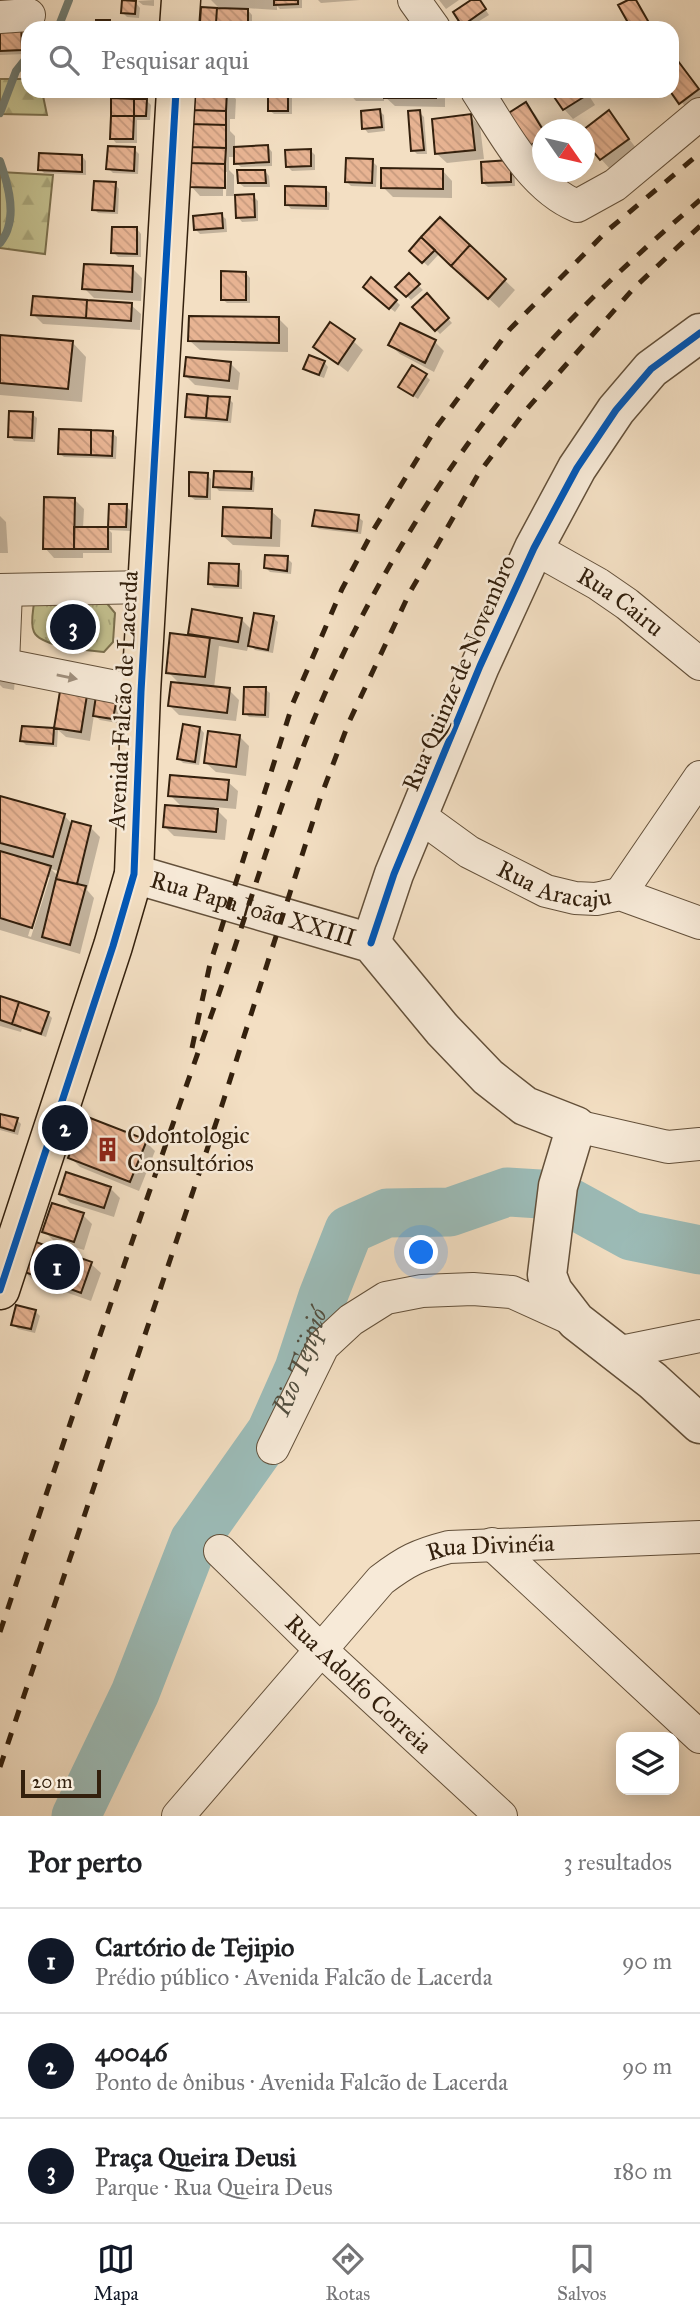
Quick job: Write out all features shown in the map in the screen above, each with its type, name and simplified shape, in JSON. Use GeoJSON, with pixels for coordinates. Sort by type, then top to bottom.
{"type":"FeatureCollection","features":[{"type":"Feature","properties":{"kind":"main road"},"geometry":{"type":"LineString","coordinates":[[180,21],[181,0]]}},
{"type":"Feature","properties":{"kind":"main road","name":"Avenida Falcão de Lacerda"},"geometry":{"type":"LineString","coordinates":[[0,1290],[105,972],[134,874],[141,692],[176,98]]}},
{"type":"Feature","properties":{"kind":"street"},"geometry":{"type":"LineString","coordinates":[[414,0],[429,21]]}},
{"type":"Feature","properties":{"kind":"street"},"geometry":{"type":"LineString","coordinates":[[482,98],[522,158],[543,183],[566,201],[578,206],[615,185],[700,114]]}},
{"type":"Feature","properties":{"kind":"street","name":"Rua Quinze de Novembro"},"geometry":{"type":"LineString","coordinates":[[394,874],[480,666],[534,548],[577,468],[616,410],[651,369],[700,333]]}},
{"type":"Feature","properties":{"kind":"street","name":"Rua Cairu"},"geometry":{"type":"LineString","coordinates":[[534,548],[598,584],[627,604],[700,664]]}},
{"type":"Feature","properties":{"kind":"street"},"geometry":{"type":"LineString","coordinates":[[141,692],[2,664],[3,591],[148,587]]}},
{"type":"Feature","properties":{"kind":"street"},"geometry":{"type":"LineString","coordinates":[[620,894],[700,777]]}},
{"type":"Feature","properties":{"kind":"street","name":"Rua Aracaju"},"geometry":{"type":"LineString","coordinates":[[418,815],[469,852],[547,891],[575,898],[596,899],[620,894],[700,923]]}},
{"type":"Feature","properties":{"kind":"street","name":"Rua Papa João XXIII"},"geometry":{"type":"LineString","coordinates":[[134,874],[371,943],[442,1029],[488,1077],[526,1106],[576,1126]]}},
{"type":"Feature","properties":{"kind":"street","name":"Rua Papa João XXIII"},"geometry":{"type":"LineString","coordinates":[[371,943],[394,874]]}},
{"type":"Feature","properties":{"kind":"street"},"geometry":{"type":"LineString","coordinates":[[700,1144],[668,1147],[576,1126],[558,1186],[547,1275],[561,1304],[576,1321],[653,1381],[700,1424]]}},
{"type":"Feature","properties":{"kind":"street"},"geometry":{"type":"LineString","coordinates":[[273,1448],[323,1346],[351,1320],[386,1298],[422,1292],[473,1289],[512,1293],[576,1321]]}},
{"type":"Feature","properties":{"kind":"street"},"geometry":{"type":"LineString","coordinates":[[616,1353],[700,1336]]}},
{"type":"Feature","properties":{"kind":"street","name":"Rua Divinéia"},"geometry":{"type":"LineString","coordinates":[[178,1816],[381,1580],[419,1554],[449,1547],[492,1544],[700,1537]]}},
{"type":"Feature","properties":{"kind":"street"},"geometry":{"type":"LineString","coordinates":[[492,1544],[700,1737]]}},
{"type":"Feature","properties":{"kind":"street","name":"Rua Adolfo Correia"},"geometry":{"type":"LineString","coordinates":[[220,1551],[320,1649],[502,1816]]}},
{"type":"Feature","properties":{"kind":"green space"},"geometry":{"type":"Polygon","coordinates":[[[0,79],[21,79],[21,98],[43,98],[47,115],[0,114],[0,79]]]}},
{"type":"Feature","properties":{"kind":"green space"},"geometry":{"type":"Polygon","coordinates":[[[0,172],[53,175],[45,254],[0,248],[0,172]]]}},
{"type":"Feature","properties":{"kind":"green space"},"geometry":{"type":"Polygon","coordinates":[[[105,601],[115,613],[113,642],[104,652],[55,644],[38,637],[34,632],[34,603],[105,601]]]}},
{"type":"Feature","properties":{"kind":"building"},"geometry":{"type":"Polygon","coordinates":[[[122,0],[136,1],[135,14],[121,13],[122,0]]]}},
{"type":"Feature","properties":{"kind":"building"},"geometry":{"type":"Polygon","coordinates":[[[274,0],[298,0],[298,4],[274,5],[274,0]]]}},
{"type":"Feature","properties":{"kind":"building"},"geometry":{"type":"Polygon","coordinates":[[[471,0],[480,0],[486,9],[469,21],[459,21],[453,12],[471,0]]]}},
{"type":"Feature","properties":{"kind":"building"},"geometry":{"type":"Polygon","coordinates":[[[628,0],[636,0],[648,21],[627,21],[618,5],[628,0]]]}},
{"type":"Feature","properties":{"kind":"building"},"geometry":{"type":"Polygon","coordinates":[[[201,7],[217,8],[216,21],[200,21],[201,7]]]}},
{"type":"Feature","properties":{"kind":"building"},"geometry":{"type":"Polygon","coordinates":[[[217,8],[248,9],[248,21],[216,21],[217,8]]]}},
{"type":"Feature","properties":{"kind":"building"},"geometry":{"type":"Polygon","coordinates":[[[0,24],[21,24],[21,50],[0,51],[0,24]]]}},
{"type":"Feature","properties":{"kind":"building"},"geometry":{"type":"Polygon","coordinates":[[[679,62],[699,89],[679,104],[675,98],[679,98],[679,62]]]}},
{"type":"Feature","properties":{"kind":"building"},"geometry":{"type":"Polygon","coordinates":[[[111,98],[134,99],[134,116],[111,116],[111,98]]]}},
{"type":"Feature","properties":{"kind":"building"},"geometry":{"type":"Polygon","coordinates":[[[191,98],[227,98],[226,111],[191,110],[191,98]]]}},
{"type":"Feature","properties":{"kind":"building"},"geometry":{"type":"Polygon","coordinates":[[[268,98],[288,98],[288,111],[268,111],[268,98]]]}},
{"type":"Feature","properties":{"kind":"building"},"geometry":{"type":"Polygon","coordinates":[[[555,98],[582,98],[563,110],[555,98]]]}},
{"type":"Feature","properties":{"kind":"building"},"geometry":{"type":"Polygon","coordinates":[[[134,99],[147,99],[146,116],[134,116],[134,99]]]}},
{"type":"Feature","properties":{"kind":"building"},"geometry":{"type":"Polygon","coordinates":[[[526,102],[536,119],[532,119],[532,144],[528,147],[507,114],[526,102]]]}},
{"type":"Feature","properties":{"kind":"building"},"geometry":{"type":"Polygon","coordinates":[[[380,109],[382,127],[362,129],[361,111],[380,109]]]}},
{"type":"Feature","properties":{"kind":"building"},"geometry":{"type":"Polygon","coordinates":[[[191,110],[226,111],[226,125],[190,124],[191,110]]]}},
{"type":"Feature","properties":{"kind":"building"},"geometry":{"type":"Polygon","coordinates":[[[420,110],[424,150],[411,151],[408,111],[420,110]]]}},
{"type":"Feature","properties":{"kind":"building"},"geometry":{"type":"Polygon","coordinates":[[[609,110],[629,139],[600,160],[595,154],[595,121],[609,110]]]}},
{"type":"Feature","properties":{"kind":"building"},"geometry":{"type":"Polygon","coordinates":[[[471,114],[475,150],[435,154],[432,119],[471,114]]]}},
{"type":"Feature","properties":{"kind":"building"},"geometry":{"type":"Polygon","coordinates":[[[111,116],[134,116],[133,139],[110,139],[111,116]]]}},
{"type":"Feature","properties":{"kind":"building"},"geometry":{"type":"Polygon","coordinates":[[[190,124],[226,125],[226,148],[190,147],[190,124]]]}},
{"type":"Feature","properties":{"kind":"building"},"geometry":{"type":"Polygon","coordinates":[[[268,145],[269,162],[234,164],[234,147],[268,145]]]}},
{"type":"Feature","properties":{"kind":"building"},"geometry":{"type":"Polygon","coordinates":[[[108,146],[135,147],[134,171],[106,169],[108,146]]]}},
{"type":"Feature","properties":{"kind":"building"},"geometry":{"type":"Polygon","coordinates":[[[190,147],[226,148],[225,164],[189,163],[190,147]]]}},
{"type":"Feature","properties":{"kind":"building"},"geometry":{"type":"Polygon","coordinates":[[[311,149],[311,166],[286,167],[285,150],[311,149]]]}},
{"type":"Feature","properties":{"kind":"building"},"geometry":{"type":"Polygon","coordinates":[[[39,153],[82,155],[82,172],[38,170],[39,153]]]}},
{"type":"Feature","properties":{"kind":"building"},"geometry":{"type":"Polygon","coordinates":[[[346,158],[373,159],[372,183],[345,182],[346,158]]]}},
{"type":"Feature","properties":{"kind":"building"},"geometry":{"type":"Polygon","coordinates":[[[511,160],[511,182],[482,183],[481,162],[511,160]]]}},
{"type":"Feature","properties":{"kind":"building"},"geometry":{"type":"Polygon","coordinates":[[[189,163],[225,164],[225,188],[189,187],[189,163]]]}},
{"type":"Feature","properties":{"kind":"building"},"geometry":{"type":"Polygon","coordinates":[[[381,168],[443,169],[443,189],[381,188],[381,168]]]}},
{"type":"Feature","properties":{"kind":"building"},"geometry":{"type":"Polygon","coordinates":[[[237,170],[265,170],[266,183],[238,183],[237,170]]]}},
{"type":"Feature","properties":{"kind":"building"},"geometry":{"type":"Polygon","coordinates":[[[94,181],[116,182],[114,211],[92,210],[94,181]]]}},
{"type":"Feature","properties":{"kind":"building"},"geometry":{"type":"Polygon","coordinates":[[[285,186],[326,187],[326,206],[285,205],[285,186]]]}},
{"type":"Feature","properties":{"kind":"building"},"geometry":{"type":"Polygon","coordinates":[[[254,194],[255,217],[236,218],[235,195],[254,194]]]}},
{"type":"Feature","properties":{"kind":"building"},"geometry":{"type":"Polygon","coordinates":[[[222,213],[223,228],[194,230],[193,216],[222,213]]]}},
{"type":"Feature","properties":{"kind":"building"},"geometry":{"type":"Polygon","coordinates":[[[440,217],[470,245],[451,266],[421,237],[440,217]]]}},
{"type":"Feature","properties":{"kind":"building"},"geometry":{"type":"Polygon","coordinates":[[[112,227],[137,227],[137,254],[111,253],[112,227]]]}},
{"type":"Feature","properties":{"kind":"building"},"geometry":{"type":"Polygon","coordinates":[[[421,237],[435,250],[422,263],[409,251],[421,237]]]}},
{"type":"Feature","properties":{"kind":"building"},"geometry":{"type":"Polygon","coordinates":[[[470,245],[506,279],[488,299],[451,266],[470,245]]]}},
{"type":"Feature","properties":{"kind":"building"},"geometry":{"type":"Polygon","coordinates":[[[84,264],[133,266],[132,292],[82,289],[84,264]]]}},
{"type":"Feature","properties":{"kind":"building"},"geometry":{"type":"Polygon","coordinates":[[[221,271],[246,272],[246,300],[221,300],[221,271]]]}},
{"type":"Feature","properties":{"kind":"building"},"geometry":{"type":"Polygon","coordinates":[[[409,273],[420,284],[406,297],[395,287],[409,273]]]}},
{"type":"Feature","properties":{"kind":"building"},"geometry":{"type":"Polygon","coordinates":[[[371,277],[397,300],[389,309],[363,287],[371,277]]]}},
{"type":"Feature","properties":{"kind":"building"},"geometry":{"type":"Polygon","coordinates":[[[427,293],[449,318],[435,331],[412,307],[427,293]]]}},
{"type":"Feature","properties":{"kind":"building"},"geometry":{"type":"Polygon","coordinates":[[[33,296],[87,300],[86,318],[31,315],[33,296]]]}},
{"type":"Feature","properties":{"kind":"building"},"geometry":{"type":"Polygon","coordinates":[[[87,300],[132,303],[131,321],[86,318],[87,300]]]}},
{"type":"Feature","properties":{"kind":"building"},"geometry":{"type":"Polygon","coordinates":[[[189,316],[279,317],[279,343],[188,341],[189,316]]]}},
{"type":"Feature","properties":{"kind":"building"},"geometry":{"type":"Polygon","coordinates":[[[330,322],[355,339],[338,364],[313,347],[330,322]]]}},
{"type":"Feature","properties":{"kind":"building"},"geometry":{"type":"Polygon","coordinates":[[[400,323],[436,340],[425,363],[388,345],[400,323]]]}},
{"type":"Feature","properties":{"kind":"building"},"geometry":{"type":"Polygon","coordinates":[[[0,335],[73,341],[68,389],[0,383],[0,335]]]}},
{"type":"Feature","properties":{"kind":"building"},"geometry":{"type":"Polygon","coordinates":[[[309,355],[325,361],[319,375],[303,369],[309,355]]]}},
{"type":"Feature","properties":{"kind":"building"},"geometry":{"type":"Polygon","coordinates":[[[186,357],[231,362],[229,381],[184,376],[186,357]]]}},
{"type":"Feature","properties":{"kind":"building"},"geometry":{"type":"Polygon","coordinates":[[[412,365],[427,374],[413,396],[398,387],[412,365]]]}},
{"type":"Feature","properties":{"kind":"building"},"geometry":{"type":"Polygon","coordinates":[[[187,394],[208,396],[206,418],[185,417],[187,394]]]}},
{"type":"Feature","properties":{"kind":"building"},"geometry":{"type":"Polygon","coordinates":[[[208,396],[230,397],[227,420],[206,418],[208,396]]]}},
{"type":"Feature","properties":{"kind":"building"},"geometry":{"type":"Polygon","coordinates":[[[9,411],[33,412],[32,438],[8,437],[9,411]]]}},
{"type":"Feature","properties":{"kind":"building"},"geometry":{"type":"Polygon","coordinates":[[[59,429],[91,430],[91,455],[58,454],[59,429]]]}},
{"type":"Feature","properties":{"kind":"building"},"geometry":{"type":"Polygon","coordinates":[[[91,430],[113,431],[112,456],[91,455],[91,430]]]}},
{"type":"Feature","properties":{"kind":"building"},"geometry":{"type":"Polygon","coordinates":[[[214,471],[252,472],[251,489],[213,487],[214,471]]]}},
{"type":"Feature","properties":{"kind":"building"},"geometry":{"type":"Polygon","coordinates":[[[189,472],[208,473],[207,497],[189,496],[189,472]]]}},
{"type":"Feature","properties":{"kind":"building"},"geometry":{"type":"Polygon","coordinates":[[[44,497],[75,498],[74,549],[43,549],[44,497]]]}},
{"type":"Feature","properties":{"kind":"building"},"geometry":{"type":"Polygon","coordinates":[[[109,504],[127,504],[126,527],[108,527],[109,504]]]}},
{"type":"Feature","properties":{"kind":"building"},"geometry":{"type":"Polygon","coordinates":[[[223,507],[272,509],[271,538],[222,536],[223,507]]]}},
{"type":"Feature","properties":{"kind":"building"},"geometry":{"type":"Polygon","coordinates":[[[315,510],[359,515],[357,531],[312,526],[315,510]]]}},
{"type":"Feature","properties":{"kind":"building"},"geometry":{"type":"Polygon","coordinates":[[[74,527],[108,527],[108,549],[74,549],[74,527]]]}},
{"type":"Feature","properties":{"kind":"building"},"geometry":{"type":"Polygon","coordinates":[[[265,555],[288,556],[287,571],[264,568],[265,555]]]}},
{"type":"Feature","properties":{"kind":"building"},"geometry":{"type":"Polygon","coordinates":[[[209,563],[239,564],[238,586],[208,584],[209,563]]]}},
{"type":"Feature","properties":{"kind":"building"},"geometry":{"type":"Polygon","coordinates":[[[192,609],[242,618],[238,642],[188,634],[192,609]]]}},
{"type":"Feature","properties":{"kind":"building"},"geometry":{"type":"Polygon","coordinates":[[[254,613],[274,616],[268,650],[248,646],[254,613]]]}},
{"type":"Feature","properties":{"kind":"building"},"geometry":{"type":"Polygon","coordinates":[[[170,633],[210,638],[205,677],[166,673],[170,633]]]}},
{"type":"Feature","properties":{"kind":"building"},"geometry":{"type":"Polygon","coordinates":[[[171,682],[230,688],[227,713],[168,706],[171,682]]]}},
{"type":"Feature","properties":{"kind":"building"},"geometry":{"type":"Polygon","coordinates":[[[61,685],[88,689],[81,732],[54,728],[61,685]]]}},
{"type":"Feature","properties":{"kind":"building"},"geometry":{"type":"Polygon","coordinates":[[[244,687],[266,687],[265,715],[243,714],[244,687]]]}},
{"type":"Feature","properties":{"kind":"building"},"geometry":{"type":"Polygon","coordinates":[[[97,689],[118,692],[113,719],[93,716],[97,689]]]}},
{"type":"Feature","properties":{"kind":"building"},"geometry":{"type":"Polygon","coordinates":[[[183,724],[200,727],[195,762],[177,759],[183,724]]]}},
{"type":"Feature","properties":{"kind":"building"},"geometry":{"type":"Polygon","coordinates":[[[22,726],[54,728],[53,744],[20,741],[22,726]]]}},
{"type":"Feature","properties":{"kind":"building"},"geometry":{"type":"Polygon","coordinates":[[[208,731],[240,735],[236,767],[204,763],[208,731]]]}},
{"type":"Feature","properties":{"kind":"building"},"geometry":{"type":"Polygon","coordinates":[[[170,775],[229,780],[227,800],[168,796],[170,775]]]}},
{"type":"Feature","properties":{"kind":"building"},"geometry":{"type":"Polygon","coordinates":[[[0,796],[65,814],[53,857],[0,843],[0,796]]]}},
{"type":"Feature","properties":{"kind":"building"},"geometry":{"type":"Polygon","coordinates":[[[165,805],[218,809],[216,832],[163,827],[165,805]]]}},
{"type":"Feature","properties":{"kind":"building"},"geometry":{"type":"Polygon","coordinates":[[[72,821],[91,826],[77,884],[56,879],[72,821]]]}},
{"type":"Feature","properties":{"kind":"building"},"geometry":{"type":"Polygon","coordinates":[[[0,851],[51,866],[32,928],[0,918],[0,851]]]}},
{"type":"Feature","properties":{"kind":"building"},"geometry":{"type":"Polygon","coordinates":[[[56,879],[86,886],[70,945],[42,937],[56,879]]]}},
{"type":"Feature","properties":{"kind":"building"},"geometry":{"type":"Polygon","coordinates":[[[0,996],[19,1002],[12,1024],[0,1020],[0,996]]]}},
{"type":"Feature","properties":{"kind":"building"},"geometry":{"type":"Polygon","coordinates":[[[19,1002],[49,1012],[41,1034],[12,1024],[19,1002]]]}},
{"type":"Feature","properties":{"kind":"building"},"geometry":{"type":"Polygon","coordinates":[[[0,1114],[18,1118],[14,1131],[0,1127],[0,1114]]]}},
{"type":"Feature","properties":{"kind":"building","name":"Odontologic Consultórios"},"geometry":{"type":"Polygon","coordinates":[[[85,1116],[147,1140],[130,1182],[68,1158],[85,1116]]]}},
{"type":"Feature","properties":{"kind":"building"},"geometry":{"type":"Polygon","coordinates":[[[66,1172],[111,1187],[104,1208],[59,1194],[66,1172]]]}},
{"type":"Feature","properties":{"kind":"building"},"geometry":{"type":"Polygon","coordinates":[[[52,1203],[84,1213],[74,1242],[42,1232],[52,1203]]]}},
{"type":"Feature","properties":{"kind":"building"},"geometry":{"type":"Polygon","coordinates":[[[33,1241],[92,1262],[81,1293],[22,1271],[33,1241]]]}},
{"type":"Feature","properties":{"kind":"building"},"geometry":{"type":"Polygon","coordinates":[[[16,1305],[36,1310],[31,1329],[11,1325],[16,1305]]]}},
{"type":"Feature","properties":{"kind":"waterway"},"geometry":{"type":"LineString","coordinates":[[61,21],[69,0]]}},
{"type":"Feature","properties":{"kind":"waterway"},"geometry":{"type":"LineString","coordinates":[[0,113],[21,65]]}},
{"type":"Feature","properties":{"kind":"waterway"},"geometry":{"type":"LineString","coordinates":[[0,161],[11,212],[5,236],[0,243]]}},
{"type":"Feature","properties":{"kind":"waterway","name":"Rio Tejipió"},"geometry":{"type":"LineString","coordinates":[[76,1816],[135,1693],[194,1541],[271,1432],[299,1369],[323,1296],[349,1230],[387,1213],[450,1212],[507,1192],[556,1195],[631,1236],[700,1250]]}},
{"type":"Feature","properties":{"kind":"railway"},"geometry":{"type":"LineString","coordinates":[[192,1048],[210,964],[293,703],[342,589],[374,529],[438,425],[510,329],[608,230],[700,153]]}},
{"type":"Feature","properties":{"kind":"railway"},"geometry":{"type":"LineString","coordinates":[[0,1632],[285,796],[331,679],[401,546],[456,461],[515,382],[558,333],[604,287],[700,200]]}},
{"type":"Feature","properties":{"kind":"railway"},"geometry":{"type":"LineString","coordinates":[[0,1767],[222,1105],[321,796],[349,722],[410,592],[479,473],[526,410],[633,289],[700,226]]}},
{"type":"Feature","properties":{"kind":"cycle path"},"geometry":{"type":"LineString","coordinates":[[0,1290],[134,874],[141,692],[176,98]]}},
{"type":"Feature","properties":{"kind":"cycle path"},"geometry":{"type":"LineString","coordinates":[[371,943],[394,874],[480,666],[534,548],[577,468],[616,410],[651,369],[700,333]]}},
{"type":"Feature","properties":{"kind":"place","name":"Praça Queira Deusi"},"geometry":{"type":"Point","coordinates":[73,627]}},
{"type":"Feature","properties":{"kind":"place","name":"40046"},"geometry":{"type":"Point","coordinates":[65,1128]}},
{"type":"Feature","properties":{"kind":"place","name":"Odontologic Consultórios"},"geometry":{"type":"Point","coordinates":[107,1149]}},
{"type":"Feature","properties":{"kind":"place","name":"Cartório de Tejipio"},"geometry":{"type":"Point","coordinates":[57,1267]}}]}
